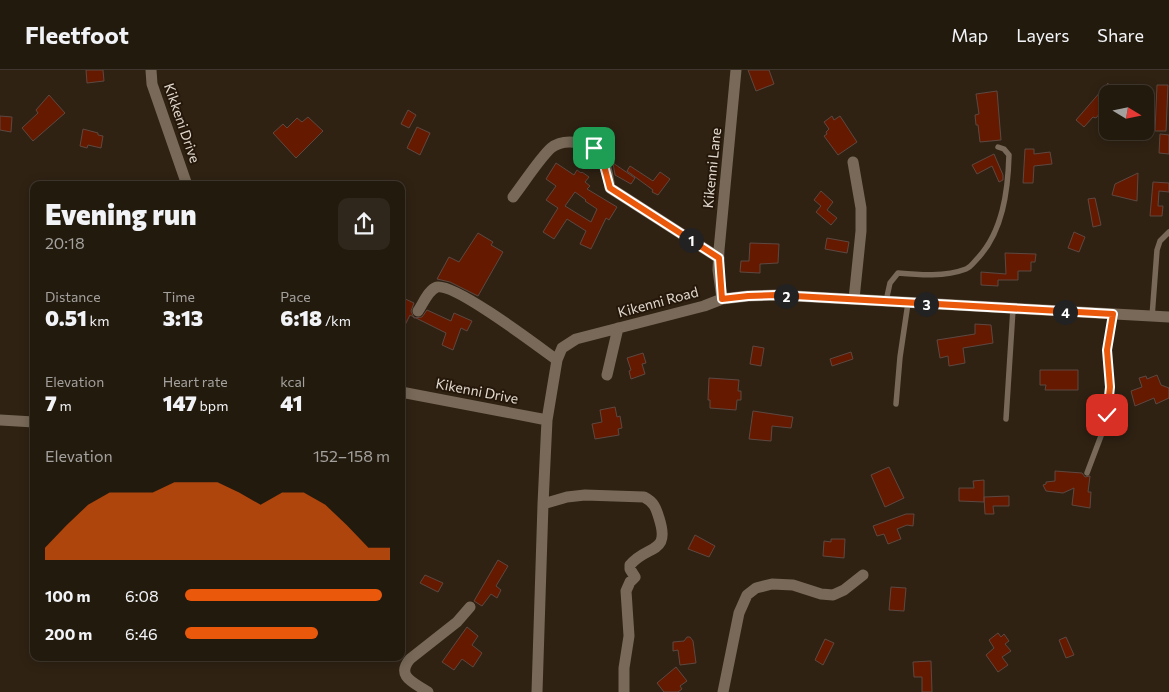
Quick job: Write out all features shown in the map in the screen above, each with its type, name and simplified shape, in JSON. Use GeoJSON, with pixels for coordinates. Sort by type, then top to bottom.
{"type":"FeatureCollection","features":[{"type":"Feature","properties":{"kind":"street","name":"Kikkeni Drive"},"geometry":{"type":"LineString","coordinates":[[151,70],[152,84],[186,181]]}},
{"type":"Feature","properties":{"kind":"street","name":"Kikenni Lane"},"geometry":{"type":"LineString","coordinates":[[722,299],[719,258],[736,70]]}},
{"type":"Feature","properties":{"kind":"street"},"geometry":{"type":"LineString","coordinates":[[513,197],[550,149],[558,143],[571,142],[585,145],[594,148],[602,158],[610,188],[719,258]]}},
{"type":"Feature","properties":{"kind":"street"},"geometry":{"type":"LineString","coordinates":[[853,162],[861,208],[861,231],[854,299]]}},
{"type":"Feature","properties":{"kind":"street"},"geometry":{"type":"LineString","coordinates":[[418,311],[430,292],[437,287],[448,288],[475,303],[557,360]]}},
{"type":"Feature","properties":{"kind":"street","name":"Kikenni Road"},"geometry":{"type":"LineString","coordinates":[[537,692],[547,420],[557,360],[562,348],[568,343],[576,339],[704,306],[722,299],[748,296],[777,295],[1169,317]]}},
{"type":"Feature","properties":{"kind":"street"},"geometry":{"type":"LineString","coordinates":[[607,375],[618,328]]}},
{"type":"Feature","properties":{"kind":"street","name":"Kikenni Drive"},"geometry":{"type":"LineString","coordinates":[[405,393],[547,420]]}},
{"type":"Feature","properties":{"kind":"street"},"geometry":{"type":"LineString","coordinates":[[0,420],[30,422]]}},
{"type":"Feature","properties":{"kind":"street"},"geometry":{"type":"LineString","coordinates":[[543,504],[567,497],[584,495],[644,498],[651,501],[655,506],[661,525],[662,542],[634,559],[630,565],[630,569],[635,576],[626,590],[629,636],[624,668],[624,692]]}},
{"type":"Feature","properties":{"kind":"street"},"geometry":{"type":"LineString","coordinates":[[723,692],[739,613],[747,595],[756,588],[772,584],[792,584],[821,594],[833,595],[844,590],[863,575]]}},
{"type":"Feature","properties":{"kind":"street"},"geometry":{"type":"LineString","coordinates":[[428,692],[408,679],[405,675],[405,666],[410,659],[457,622],[470,606]]}},
{"type":"Feature","properties":{"kind":"lane"},"geometry":{"type":"LineString","coordinates":[[886,301],[890,283],[898,273],[943,274],[968,269],[980,256],[996,234],[1007,183],[1009,155],[1004,149],[998,147]]}},
{"type":"Feature","properties":{"kind":"lane"},"geometry":{"type":"LineString","coordinates":[[1152,316],[1157,250],[1160,241],[1169,232]]}},
{"type":"Feature","properties":{"kind":"lane"},"geometry":{"type":"LineString","coordinates":[[896,404],[900,357],[908,303]]}},
{"type":"Feature","properties":{"kind":"lane"},"geometry":{"type":"LineString","coordinates":[[1006,419],[1013,309]]}},
{"type":"Feature","properties":{"kind":"lane"},"geometry":{"type":"LineString","coordinates":[[1087,473],[1107,415],[1110,387],[1107,350],[1113,314]]}},
{"type":"Feature","properties":{"kind":"building"},"geometry":{"type":"Polygon","coordinates":[[[86,70],[103,70],[104,81],[87,83],[86,70]]]}},
{"type":"Feature","properties":{"kind":"building"},"geometry":{"type":"Polygon","coordinates":[[[748,70],[769,70],[774,84],[756,91],[748,70]]]}},
{"type":"Feature","properties":{"kind":"building"},"geometry":{"type":"Polygon","coordinates":[[[1157,85],[1168,85],[1166,131],[1155,131],[1157,85]]]}},
{"type":"Feature","properties":{"kind":"building"},"geometry":{"type":"Polygon","coordinates":[[[997,91],[1001,140],[980,142],[975,115],[979,114],[976,94],[997,91]]]}},
{"type":"Feature","properties":{"kind":"building"},"geometry":{"type":"Polygon","coordinates":[[[1099,93],[1099,114],[1096,118],[1093,117],[1084,127],[1076,120],[1099,93]]]}},
{"type":"Feature","properties":{"kind":"building"},"geometry":{"type":"Polygon","coordinates":[[[49,95],[65,113],[33,141],[22,128],[38,113],[36,110],[49,95]]]}},
{"type":"Feature","properties":{"kind":"building"},"geometry":{"type":"Polygon","coordinates":[[[408,110],[416,115],[409,128],[401,124],[408,110]]]}},
{"type":"Feature","properties":{"kind":"building"},"geometry":{"type":"Polygon","coordinates":[[[0,116],[12,117],[11,132],[0,130],[0,116]]]}},
{"type":"Feature","properties":{"kind":"building"},"geometry":{"type":"Polygon","coordinates":[[[832,116],[834,120],[840,116],[857,142],[838,155],[824,136],[829,129],[824,122],[832,116]]]}},
{"type":"Feature","properties":{"kind":"building"},"geometry":{"type":"Polygon","coordinates":[[[308,117],[323,131],[296,158],[273,133],[283,124],[287,128],[297,118],[302,122],[308,117]]]}},
{"type":"Feature","properties":{"kind":"building"},"geometry":{"type":"Polygon","coordinates":[[[417,127],[430,133],[420,155],[407,148],[417,127]]]}},
{"type":"Feature","properties":{"kind":"building"},"geometry":{"type":"Polygon","coordinates":[[[83,129],[103,136],[101,148],[88,145],[87,148],[80,146],[83,129]]]}},
{"type":"Feature","properties":{"kind":"building"},"geometry":{"type":"Polygon","coordinates":[[[1160,134],[1169,135],[1169,154],[1159,153],[1160,134]]]}},
{"type":"Feature","properties":{"kind":"building"},"geometry":{"type":"Polygon","coordinates":[[[1025,149],[1034,149],[1034,154],[1050,152],[1052,164],[1034,166],[1033,183],[1023,183],[1025,149]]]}},
{"type":"Feature","properties":{"kind":"building"},"geometry":{"type":"Polygon","coordinates":[[[994,154],[1003,175],[1003,180],[999,182],[992,166],[977,174],[972,165],[994,154]]]}},
{"type":"Feature","properties":{"kind":"building"},"geometry":{"type":"Polygon","coordinates":[[[556,163],[574,175],[577,170],[589,177],[585,182],[590,186],[587,189],[617,207],[609,220],[606,218],[591,249],[580,244],[586,231],[567,219],[554,239],[543,232],[558,208],[546,200],[556,186],[546,179],[556,163]],[[575,192],[565,206],[591,222],[597,209],[575,192]]]}},
{"type":"Feature","properties":{"kind":"building"},"geometry":{"type":"Polygon","coordinates":[[[613,163],[635,178],[631,184],[615,175],[613,163]]]}},
{"type":"Feature","properties":{"kind":"building"},"geometry":{"type":"Polygon","coordinates":[[[630,166],[653,181],[660,172],[670,179],[658,195],[627,171],[630,166]]]}},
{"type":"Feature","properties":{"kind":"building"},"geometry":{"type":"Polygon","coordinates":[[[1138,173],[1137,201],[1112,195],[1115,184],[1138,173]]]}},
{"type":"Feature","properties":{"kind":"building"},"geometry":{"type":"Polygon","coordinates":[[[1153,182],[1169,183],[1169,192],[1159,191],[1158,206],[1163,206],[1162,216],[1150,216],[1153,182]]]}},
{"type":"Feature","properties":{"kind":"building"},"geometry":{"type":"Polygon","coordinates":[[[821,191],[833,202],[827,210],[837,218],[831,225],[816,212],[821,206],[814,200],[821,191]]]}},
{"type":"Feature","properties":{"kind":"building"},"geometry":{"type":"Polygon","coordinates":[[[1095,198],[1101,225],[1093,227],[1088,199],[1095,198]]]}},
{"type":"Feature","properties":{"kind":"building"},"geometry":{"type":"Polygon","coordinates":[[[1074,232],[1085,237],[1079,252],[1068,248],[1074,232]]]}},
{"type":"Feature","properties":{"kind":"building"},"geometry":{"type":"Polygon","coordinates":[[[478,233],[493,242],[491,245],[503,252],[478,296],[450,282],[437,279],[449,257],[459,262],[478,233]]]}},
{"type":"Feature","properties":{"kind":"building"},"geometry":{"type":"Polygon","coordinates":[[[827,238],[849,242],[847,253],[825,249],[827,238]]]}},
{"type":"Feature","properties":{"kind":"building"},"geometry":{"type":"Polygon","coordinates":[[[750,243],[779,244],[778,263],[760,264],[760,273],[740,272],[741,261],[749,261],[750,243]]]}},
{"type":"Feature","properties":{"kind":"building"},"geometry":{"type":"Polygon","coordinates":[[[1005,253],[1036,254],[1035,262],[1031,262],[1031,271],[1018,271],[1018,280],[998,280],[998,286],[981,285],[981,272],[1006,274],[1005,253]]]}},
{"type":"Feature","properties":{"kind":"building"},"geometry":{"type":"Polygon","coordinates":[[[405,299],[414,303],[411,311],[413,317],[410,315],[405,325],[405,299]]]}},
{"type":"Feature","properties":{"kind":"building"},"geometry":{"type":"Polygon","coordinates":[[[427,310],[451,321],[454,313],[472,321],[467,331],[461,328],[453,350],[442,345],[446,333],[416,318],[422,317],[427,310]]]}},
{"type":"Feature","properties":{"kind":"building"},"geometry":{"type":"Polygon","coordinates":[[[975,324],[991,325],[993,343],[963,348],[965,363],[949,366],[948,356],[940,358],[937,340],[975,334],[975,324]]]}},
{"type":"Feature","properties":{"kind":"building"},"geometry":{"type":"Polygon","coordinates":[[[753,346],[764,348],[761,366],[750,364],[753,346]]]}},
{"type":"Feature","properties":{"kind":"building"},"geometry":{"type":"Polygon","coordinates":[[[851,352],[853,359],[832,366],[830,359],[851,352]]]}},
{"type":"Feature","properties":{"kind":"building"},"geometry":{"type":"Polygon","coordinates":[[[643,353],[646,363],[642,364],[645,374],[631,379],[629,371],[631,370],[627,358],[643,353]]]}},
{"type":"Feature","properties":{"kind":"building"},"geometry":{"type":"Polygon","coordinates":[[[1040,370],[1078,370],[1078,390],[1045,390],[1046,385],[1040,385],[1040,370]]]}},
{"type":"Feature","properties":{"kind":"building"},"geometry":{"type":"Polygon","coordinates":[[[1157,375],[1161,385],[1169,388],[1169,398],[1156,404],[1154,398],[1135,406],[1131,391],[1142,387],[1139,378],[1146,376],[1147,379],[1157,375]]]}},
{"type":"Feature","properties":{"kind":"building"},"geometry":{"type":"Polygon","coordinates":[[[709,378],[739,380],[738,391],[741,391],[741,400],[737,400],[736,410],[710,408],[710,400],[708,400],[709,378]]]}},
{"type":"Feature","properties":{"kind":"building"},"geometry":{"type":"Polygon","coordinates":[[[615,407],[617,417],[620,416],[622,428],[618,429],[619,435],[595,439],[592,424],[602,422],[600,410],[615,407]]]}},
{"type":"Feature","properties":{"kind":"building"},"geometry":{"type":"Polygon","coordinates":[[[753,411],[793,417],[791,428],[772,426],[771,441],[749,439],[753,411]]]}},
{"type":"Feature","properties":{"kind":"building"},"geometry":{"type":"Polygon","coordinates":[[[889,467],[904,498],[885,507],[871,475],[889,467]]]}},
{"type":"Feature","properties":{"kind":"building"},"geometry":{"type":"Polygon","coordinates":[[[1055,471],[1082,473],[1085,477],[1090,476],[1088,492],[1091,492],[1090,508],[1072,505],[1074,488],[1063,493],[1046,491],[1043,485],[1046,482],[1055,481],[1055,471]]]}},
{"type":"Feature","properties":{"kind":"building"},"geometry":{"type":"Polygon","coordinates":[[[984,480],[984,502],[959,501],[959,488],[974,488],[973,481],[984,480]]]}},
{"type":"Feature","properties":{"kind":"building"},"geometry":{"type":"Polygon","coordinates":[[[1009,496],[1009,506],[993,506],[994,514],[985,514],[984,497],[1009,496]]]}},
{"type":"Feature","properties":{"kind":"building"},"geometry":{"type":"Polygon","coordinates":[[[906,514],[914,514],[913,526],[907,525],[897,529],[901,539],[888,544],[884,534],[877,536],[873,526],[906,514]]]}},
{"type":"Feature","properties":{"kind":"building"},"geometry":{"type":"Polygon","coordinates":[[[695,535],[715,546],[709,557],[688,549],[695,535]]]}},
{"type":"Feature","properties":{"kind":"building"},"geometry":{"type":"Polygon","coordinates":[[[831,539],[845,539],[844,558],[823,556],[824,541],[831,542],[831,539]]]}},
{"type":"Feature","properties":{"kind":"building"},"geometry":{"type":"Polygon","coordinates":[[[498,560],[508,566],[496,586],[501,590],[497,598],[491,594],[482,606],[474,601],[498,560]]]}},
{"type":"Feature","properties":{"kind":"building"},"geometry":{"type":"Polygon","coordinates":[[[425,575],[443,583],[438,592],[420,583],[425,575]]]}},
{"type":"Feature","properties":{"kind":"building"},"geometry":{"type":"Polygon","coordinates":[[[891,587],[906,588],[904,611],[889,610],[891,587]]]}},
{"type":"Feature","properties":{"kind":"building"},"geometry":{"type":"Polygon","coordinates":[[[467,627],[478,636],[472,645],[482,653],[473,667],[462,659],[454,670],[442,662],[467,627]]]}},
{"type":"Feature","properties":{"kind":"building"},"geometry":{"type":"Polygon","coordinates":[[[998,633],[1001,637],[1004,634],[1009,641],[1005,644],[1011,651],[1002,657],[1008,665],[998,672],[986,655],[994,648],[989,640],[998,633]]]}},
{"type":"Feature","properties":{"kind":"building"},"geometry":{"type":"Polygon","coordinates":[[[687,637],[690,637],[693,641],[696,663],[680,665],[678,650],[673,651],[673,642],[684,641],[687,637]]]}},
{"type":"Feature","properties":{"kind":"building"},"geometry":{"type":"Polygon","coordinates":[[[1066,637],[1074,655],[1066,658],[1059,640],[1066,637]]]}},
{"type":"Feature","properties":{"kind":"building"},"geometry":{"type":"Polygon","coordinates":[[[825,639],[834,643],[823,665],[815,660],[825,639]]]}},
{"type":"Feature","properties":{"kind":"building"},"geometry":{"type":"Polygon","coordinates":[[[931,661],[932,692],[922,692],[922,677],[914,677],[913,662],[931,661]]]}},
{"type":"Feature","properties":{"kind":"building"},"geometry":{"type":"Polygon","coordinates":[[[676,667],[687,681],[680,686],[682,689],[678,692],[664,692],[657,683],[676,667]]]}},
{"type":"Feature","properties":{"kind":"route"},"geometry":{"type":"LineString","coordinates":[[594,148],[602,158],[610,188],[719,258],[718,270],[722,299],[777,295],[1113,314],[1107,350],[1110,387],[1107,415]]}}]}
